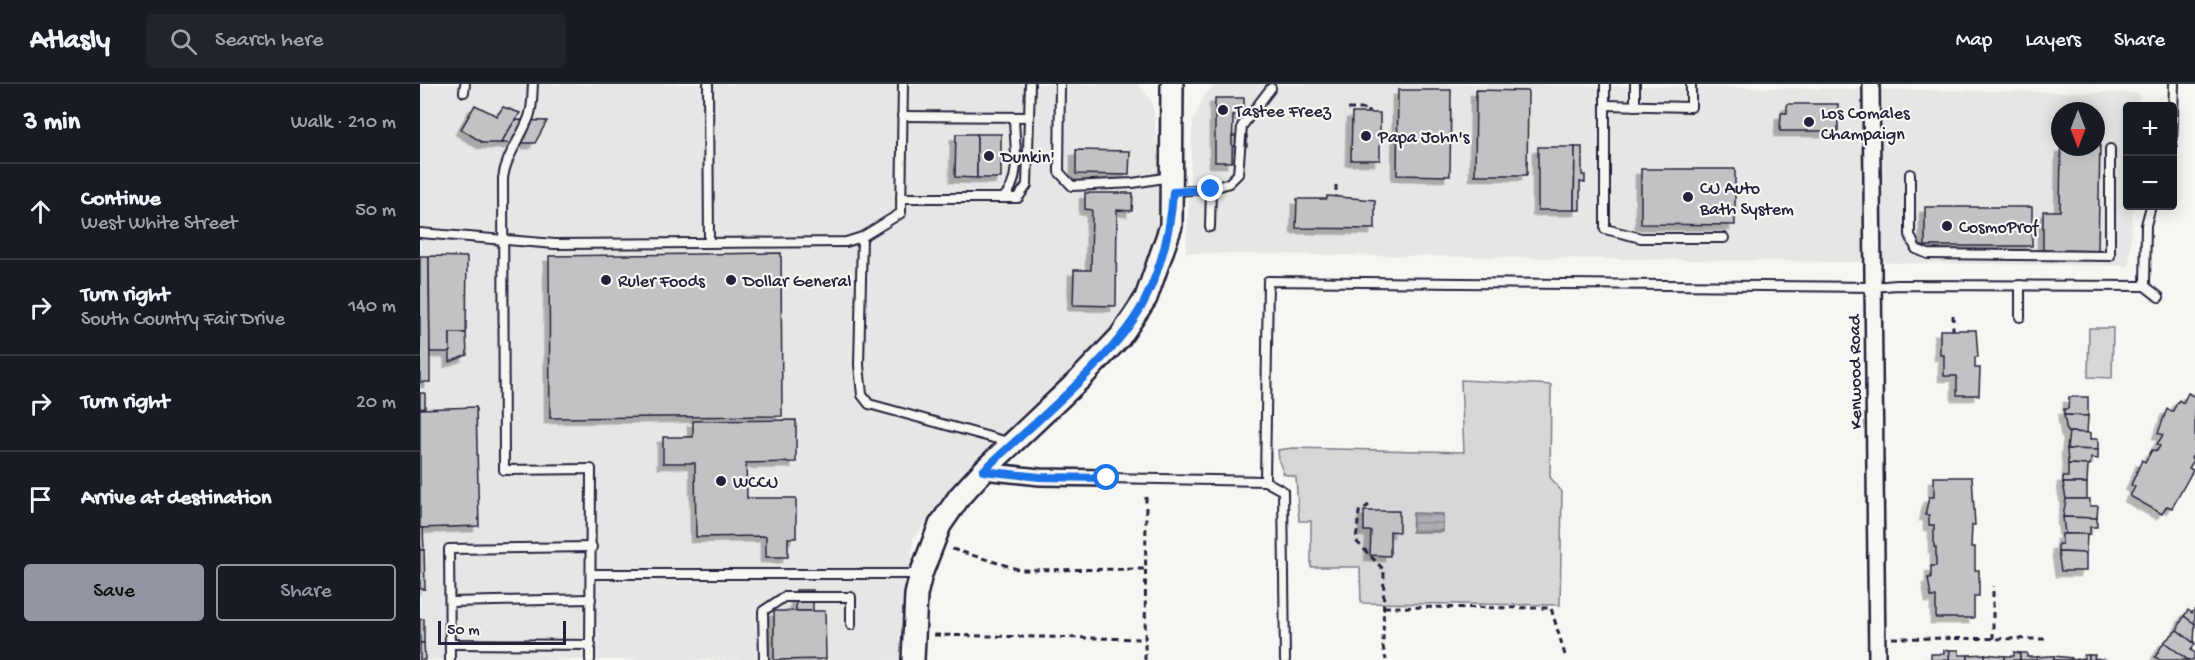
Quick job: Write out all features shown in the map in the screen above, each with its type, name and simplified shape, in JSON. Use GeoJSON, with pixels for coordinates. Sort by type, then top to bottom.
{"type":"FeatureCollection","features":[{"type":"Feature","properties":{"kind":"street"},"geometry":{"type":"LineString","coordinates":[[914,660],[914,634],[921,574],[940,525],[960,496],[983,471],[1120,338],[1137,314],[1158,268],[1171,226],[1172,84]]}},
{"type":"Feature","properties":{"kind":"street","name":"Kenwood Road"},"geometry":{"type":"LineString","coordinates":[[1871,84],[1877,660]]}},
{"type":"Feature","properties":{"kind":"street"},"geometry":{"type":"LineString","coordinates":[[983,471],[1040,477],[1107,478]]}},
{"type":"Feature","properties":{"kind":"lane"},"geometry":{"type":"LineString","coordinates":[[708,84],[709,243]]}},
{"type":"Feature","properties":{"kind":"lane"},"geometry":{"type":"LineString","coordinates":[[420,233],[555,244],[846,242],[862,237],[900,213],[903,84]]}},
{"type":"Feature","properties":{"kind":"lane"},"geometry":{"type":"LineString","coordinates":[[901,198],[1018,198],[1027,185],[1030,84]]}},
{"type":"Feature","properties":{"kind":"lane"},"geometry":{"type":"LineString","coordinates":[[1060,84],[1059,172],[1072,186],[1172,184],[1211,189],[1229,183],[1238,174],[1242,126],[1271,88]]}},
{"type":"Feature","properties":{"kind":"lane"},"geometry":{"type":"LineString","coordinates":[[1605,84],[1605,229],[1641,238],[1724,238]]}},
{"type":"Feature","properties":{"kind":"lane"},"geometry":{"type":"LineString","coordinates":[[1635,84],[1635,106]]}},
{"type":"Feature","properties":{"kind":"lane"},"geometry":{"type":"LineString","coordinates":[[1605,105],[1691,107],[1691,84]]}},
{"type":"Feature","properties":{"kind":"lane"},"geometry":{"type":"LineString","coordinates":[[2173,102],[2174,84]]}},
{"type":"Feature","properties":{"kind":"lane"},"geometry":{"type":"LineString","coordinates":[[532,88],[528,119],[505,162],[501,238],[504,470],[591,469],[590,660]]}},
{"type":"Feature","properties":{"kind":"lane"},"geometry":{"type":"LineString","coordinates":[[903,116],[1028,117]]}},
{"type":"Feature","properties":{"kind":"lane"},"geometry":{"type":"LineString","coordinates":[[1004,198],[1015,181],[1014,117]]}},
{"type":"Feature","properties":{"kind":"lane"},"geometry":{"type":"LineString","coordinates":[[1910,174],[1910,235],[1916,249],[1928,254],[2110,256],[2110,149]]}},
{"type":"Feature","properties":{"kind":"lane"},"geometry":{"type":"LineString","coordinates":[[1210,227],[1211,189]]}},
{"type":"Feature","properties":{"kind":"lane"},"geometry":{"type":"LineString","coordinates":[[2145,286],[2146,225],[2150,210]]}},
{"type":"Feature","properties":{"kind":"lane"},"geometry":{"type":"LineString","coordinates":[[862,237],[860,365],[862,395],[869,404],[1013,443]]}},
{"type":"Feature","properties":{"kind":"lane"},"geometry":{"type":"LineString","coordinates":[[1265,481],[1268,281],[1873,287],[2145,286],[2159,297]]}},
{"type":"Feature","properties":{"kind":"lane"},"geometry":{"type":"LineString","coordinates":[[2020,285],[2020,316]]}},
{"type":"Feature","properties":{"kind":"lane"},"geometry":{"type":"LineString","coordinates":[[1107,478],[1265,481],[1283,491],[1285,660]]}},
{"type":"Feature","properties":{"kind":"lane"},"geometry":{"type":"LineString","coordinates":[[450,660],[449,549],[592,547]]}},
{"type":"Feature","properties":{"kind":"lane"},"geometry":{"type":"LineString","coordinates":[[592,574],[921,574]]}},
{"type":"Feature","properties":{"kind":"lane"},"geometry":{"type":"LineString","coordinates":[[764,660],[763,611],[784,597],[850,597],[851,625]]}},
{"type":"Feature","properties":{"kind":"lane"},"geometry":{"type":"LineString","coordinates":[[450,602],[591,599]]}},
{"type":"Feature","properties":{"kind":"lane"},"geometry":{"type":"LineString","coordinates":[[450,644],[591,645]]}},
{"type":"Feature","properties":{"kind":"path"},"geometry":{"type":"LineString","coordinates":[[1348,109],[1368,109],[1368,113]]}},
{"type":"Feature","properties":{"kind":"path"},"geometry":{"type":"LineString","coordinates":[[1336,185],[1336,196]]}},
{"type":"Feature","properties":{"kind":"path"},"geometry":{"type":"LineString","coordinates":[[1953,315],[1953,330]]}},
{"type":"Feature","properties":{"kind":"path"},"geometry":{"type":"LineString","coordinates":[[1145,660],[1146,497]]}},
{"type":"Feature","properties":{"kind":"path"},"geometry":{"type":"LineString","coordinates":[[1369,505],[1359,512],[1356,542],[1384,570],[1383,647],[1386,660]]}},
{"type":"Feature","properties":{"kind":"path"},"geometry":{"type":"LineString","coordinates":[[932,543],[1021,570],[1145,570]]}},
{"type":"Feature","properties":{"kind":"path"},"geometry":{"type":"LineString","coordinates":[[1992,639],[1993,586]]}},
{"type":"Feature","properties":{"kind":"path"},"geometry":{"type":"LineString","coordinates":[[1384,607],[1551,608],[1565,655]]}},
{"type":"Feature","properties":{"kind":"path"},"geometry":{"type":"LineString","coordinates":[[914,634],[1145,639]]}},
{"type":"Feature","properties":{"kind":"path"},"geometry":{"type":"LineString","coordinates":[[1902,638],[2046,639]]}},
{"type":"Feature","properties":{"kind":"shaded area"},"geometry":{"type":"Polygon","coordinates":[[[420,84],[1137,84],[1143,90],[1151,100],[1154,113],[1163,206],[1155,255],[1130,310],[1089,358],[986,455],[913,538],[909,660],[420,660],[420,84]]]}},
{"type":"Feature","properties":{"kind":"shaded area"},"geometry":{"type":"Polygon","coordinates":[[[1218,84],[1491,84],[2139,93],[2138,102],[2123,102],[2123,210],[2133,210],[2129,266],[1186,253],[1193,121],[1206,93],[1218,84]]]}},
{"type":"Feature","properties":{"kind":"shaded area"},"geometry":{"type":"Polygon","coordinates":[[[2089,328],[2113,328],[2112,378],[2088,377],[2089,328]]]}},
{"type":"Feature","properties":{"kind":"shaded area"},"geometry":{"type":"Polygon","coordinates":[[[1461,380],[1551,385],[1550,477],[1562,492],[1560,605],[1361,603],[1360,567],[1311,567],[1311,521],[1299,521],[1296,477],[1284,474],[1278,450],[1293,448],[1464,452],[1461,380]]]}},
{"type":"Feature","properties":{"kind":"shaded area"},"geometry":{"type":"Polygon","coordinates":[[[1413,513],[1443,514],[1443,532],[1412,532],[1413,513]]]}},
{"type":"Feature","properties":{"kind":"building"},"geometry":{"type":"Polygon","coordinates":[[[1398,90],[1451,90],[1450,176],[1397,175],[1398,90]]]}},
{"type":"Feature","properties":{"kind":"building"},"geometry":{"type":"Polygon","coordinates":[[[1476,90],[1528,91],[1527,175],[1475,175],[1476,90]]]}},
{"type":"Feature","properties":{"kind":"building"},"geometry":{"type":"Polygon","coordinates":[[[1215,98],[1244,98],[1244,115],[1233,115],[1232,162],[1215,162],[1215,98]]]}},
{"type":"Feature","properties":{"kind":"building","name":"Los Comales Champaign"},"geometry":{"type":"Polygon","coordinates":[[[1787,104],[1838,104],[1838,131],[1780,131],[1781,113],[1787,113],[1787,104]]]}},
{"type":"Feature","properties":{"kind":"building"},"geometry":{"type":"Polygon","coordinates":[[[475,105],[497,116],[503,107],[520,113],[501,143],[483,143],[461,129],[475,105]]]}},
{"type":"Feature","properties":{"kind":"building","name":"Papa John's"},"geometry":{"type":"Polygon","coordinates":[[[1352,113],[1380,113],[1380,160],[1351,160],[1352,113]]]}},
{"type":"Feature","properties":{"kind":"building"},"geometry":{"type":"Polygon","coordinates":[[[515,120],[547,121],[535,143],[501,143],[515,120]]]}},
{"type":"Feature","properties":{"kind":"building"},"geometry":{"type":"Polygon","coordinates":[[[956,134],[977,134],[977,178],[955,177],[956,134]]]}},
{"type":"Feature","properties":{"kind":"building","name":"Dunkin'"},"geometry":{"type":"Polygon","coordinates":[[[977,134],[1001,134],[1001,178],[977,178],[977,134]]]}},
{"type":"Feature","properties":{"kind":"building"},"geometry":{"type":"Polygon","coordinates":[[[1232,136],[1247,136],[1247,146],[1232,146],[1232,136]]]}},
{"type":"Feature","properties":{"kind":"building"},"geometry":{"type":"Polygon","coordinates":[[[1538,147],[1575,147],[1574,210],[1538,210],[1538,147]]]}},
{"type":"Feature","properties":{"kind":"building"},"geometry":{"type":"Polygon","coordinates":[[[1575,147],[1582,147],[1582,175],[1585,175],[1585,183],[1580,182],[1580,210],[1574,210],[1575,147]]]}},
{"type":"Feature","properties":{"kind":"building"},"geometry":{"type":"Polygon","coordinates":[[[1076,150],[1130,151],[1129,175],[1076,174],[1076,150]]]}},
{"type":"Feature","properties":{"kind":"building"},"geometry":{"type":"Polygon","coordinates":[[[2061,156],[2100,156],[2098,251],[2043,250],[2043,211],[2060,211],[2061,156]]]}},
{"type":"Feature","properties":{"kind":"building","name":"CU Auto Bath System"},"geometry":{"type":"Polygon","coordinates":[[[1641,169],[1735,169],[1735,225],[1641,224],[1641,169]]]}},
{"type":"Feature","properties":{"kind":"building"},"geometry":{"type":"Polygon","coordinates":[[[1085,193],[1133,193],[1132,211],[1117,210],[1116,306],[1073,305],[1074,270],[1091,270],[1092,210],[1085,209],[1085,193]]]}},
{"type":"Feature","properties":{"kind":"building"},"geometry":{"type":"Polygon","coordinates":[[[1327,196],[1375,200],[1375,229],[1296,228],[1297,199],[1327,199],[1327,196]]]}},
{"type":"Feature","properties":{"kind":"building"},"geometry":{"type":"Polygon","coordinates":[[[1925,207],[2032,207],[2032,246],[1925,246],[1925,207]]]}},
{"type":"Feature","properties":{"kind":"building"},"geometry":{"type":"Polygon","coordinates":[[[781,253],[782,416],[550,418],[549,256],[781,253]]]}},
{"type":"Feature","properties":{"kind":"building"},"geometry":{"type":"Polygon","coordinates":[[[420,256],[429,256],[430,382],[420,382],[420,256]]]}},
{"type":"Feature","properties":{"kind":"building"},"geometry":{"type":"Polygon","coordinates":[[[429,256],[467,257],[466,333],[450,333],[450,352],[430,352],[429,256]]]}},
{"type":"Feature","properties":{"kind":"building"},"geometry":{"type":"Polygon","coordinates":[[[1940,330],[1976,330],[1978,357],[1975,357],[1975,368],[1980,368],[1979,395],[1957,395],[1957,376],[1944,376],[1944,355],[1940,355],[1940,330]]]}},
{"type":"Feature","properties":{"kind":"building"},"geometry":{"type":"Polygon","coordinates":[[[450,333],[466,333],[467,355],[450,362],[450,333]]]}},
{"type":"Feature","properties":{"kind":"building"},"geometry":{"type":"Polygon","coordinates":[[[420,393],[425,393],[425,408],[420,409],[420,393]]]}},
{"type":"Feature","properties":{"kind":"building"},"geometry":{"type":"Polygon","coordinates":[[[2188,393],[2195,397],[2195,453],[2191,458],[2194,460],[2189,468],[2193,470],[2172,508],[2167,506],[2162,514],[2130,496],[2135,487],[2131,485],[2142,460],[2145,462],[2152,450],[2157,451],[2160,446],[2157,444],[2163,435],[2158,433],[2167,409],[2172,412],[2179,400],[2183,403],[2188,393]]]}},
{"type":"Feature","properties":{"kind":"building"},"geometry":{"type":"Polygon","coordinates":[[[2069,397],[2088,397],[2088,416],[2064,415],[2064,409],[2068,409],[2069,397]]]}},
{"type":"Feature","properties":{"kind":"building"},"geometry":{"type":"Polygon","coordinates":[[[476,407],[479,526],[420,528],[420,409],[476,407]]]}},
{"type":"Feature","properties":{"kind":"building"},"geometry":{"type":"Polygon","coordinates":[[[2064,415],[2088,416],[2087,433],[2067,432],[2064,415]]]}},
{"type":"Feature","properties":{"kind":"building","name":"WCCU"},"geometry":{"type":"Polygon","coordinates":[[[796,420],[796,462],[746,463],[747,498],[796,498],[796,538],[788,538],[788,557],[766,557],[766,536],[696,537],[695,463],[663,463],[663,437],[693,437],[693,421],[796,420]]]}},
{"type":"Feature","properties":{"kind":"building"},"geometry":{"type":"Polygon","coordinates":[[[2069,432],[2090,433],[2090,439],[2098,439],[2098,450],[2067,449],[2069,432]]]}},
{"type":"Feature","properties":{"kind":"building"},"geometry":{"type":"Polygon","coordinates":[[[2067,449],[2098,450],[2098,459],[2091,458],[2090,465],[2068,464],[2067,449]]]}},
{"type":"Feature","properties":{"kind":"building"},"geometry":{"type":"Polygon","coordinates":[[[2068,464],[2088,465],[2087,483],[2063,483],[2063,477],[2068,477],[2068,464]]]}},
{"type":"Feature","properties":{"kind":"building"},"geometry":{"type":"Polygon","coordinates":[[[1934,477],[1972,477],[1975,525],[1972,525],[1971,547],[1975,547],[1975,570],[1979,570],[1979,596],[1974,596],[1974,618],[1936,618],[1936,597],[1931,597],[1928,578],[1931,578],[1931,566],[1936,566],[1934,525],[1929,525],[1929,515],[1925,515],[1929,497],[1934,497],[1934,477]]]}},
{"type":"Feature","properties":{"kind":"building"},"geometry":{"type":"Polygon","coordinates":[[[2063,483],[2087,483],[2087,499],[2066,499],[2063,483]]]}},
{"type":"Feature","properties":{"kind":"building"},"geometry":{"type":"Polygon","coordinates":[[[2066,499],[2090,499],[2090,506],[2098,506],[2097,518],[2063,517],[2066,499]]]}},
{"type":"Feature","properties":{"kind":"building"},"geometry":{"type":"Polygon","coordinates":[[[1364,511],[1399,511],[1399,532],[1390,531],[1390,556],[1370,555],[1371,531],[1364,531],[1364,511]]]}},
{"type":"Feature","properties":{"kind":"building"},"geometry":{"type":"Polygon","coordinates":[[[2063,517],[2097,518],[2097,527],[2090,527],[2090,534],[2065,534],[2063,517]]]}},
{"type":"Feature","properties":{"kind":"building"},"geometry":{"type":"Polygon","coordinates":[[[420,528],[423,528],[424,550],[420,550],[420,528]]]}},
{"type":"Feature","properties":{"kind":"building"},"geometry":{"type":"Polygon","coordinates":[[[2062,534],[2087,534],[2086,553],[2058,552],[2058,544],[2062,544],[2062,534]]]}},
{"type":"Feature","properties":{"kind":"building"},"geometry":{"type":"Polygon","coordinates":[[[420,550],[424,550],[425,589],[420,589],[420,550]]]}},
{"type":"Feature","properties":{"kind":"building"},"geometry":{"type":"Polygon","coordinates":[[[2058,552],[2086,553],[2086,571],[2061,571],[2058,552]]]}},
{"type":"Feature","properties":{"kind":"building"},"geometry":{"type":"Polygon","coordinates":[[[796,590],[813,590],[813,611],[796,611],[796,590]]]}},
{"type":"Feature","properties":{"kind":"building"},"geometry":{"type":"Polygon","coordinates":[[[2195,609],[2195,624],[2184,616],[2188,610],[2192,613],[2195,609]]]}},
{"type":"Feature","properties":{"kind":"building"},"geometry":{"type":"Polygon","coordinates":[[[774,611],[825,611],[826,659],[774,660],[774,611]]]}},
{"type":"Feature","properties":{"kind":"building"},"geometry":{"type":"Polygon","coordinates":[[[2184,616],[2195,624],[2194,643],[2177,630],[2184,616]]]}},
{"type":"Feature","properties":{"kind":"building"},"geometry":{"type":"Polygon","coordinates":[[[420,619],[424,619],[424,643],[420,643],[420,619]]]}},
{"type":"Feature","properties":{"kind":"building"},"geometry":{"type":"Polygon","coordinates":[[[2177,630],[2195,644],[2191,650],[2195,653],[2193,660],[2188,660],[2164,642],[2177,630]]]}},
{"type":"Feature","properties":{"kind":"building"},"geometry":{"type":"Polygon","coordinates":[[[2164,642],[2188,660],[2160,660],[2155,657],[2164,642]]]}},
{"type":"Feature","properties":{"kind":"building"},"geometry":{"type":"Polygon","coordinates":[[[420,643],[424,643],[425,660],[420,660],[420,643]]]}},
{"type":"Feature","properties":{"kind":"building"},"geometry":{"type":"Polygon","coordinates":[[[1944,650],[1950,650],[1949,660],[1931,660],[1931,654],[1944,654],[1944,650]]]}},
{"type":"Feature","properties":{"kind":"building"},"geometry":{"type":"Polygon","coordinates":[[[1950,650],[1959,650],[1959,655],[1968,655],[1968,660],[1949,660],[1950,650]]]}},
{"type":"Feature","properties":{"kind":"building"},"geometry":{"type":"Polygon","coordinates":[[[2014,652],[2020,653],[2020,660],[2005,660],[2005,656],[2014,656],[2014,652]]]}},
{"type":"Feature","properties":{"kind":"building"},"geometry":{"type":"Polygon","coordinates":[[[2020,653],[2027,653],[2027,657],[2037,657],[2037,660],[2020,660],[2020,653]]]}},
{"type":"Feature","properties":{"kind":"building"},"geometry":{"type":"Polygon","coordinates":[[[1985,654],[2005,656],[2005,660],[1985,660],[1985,654]]]}},
{"type":"Feature","properties":{"kind":"building"},"geometry":{"type":"Polygon","coordinates":[[[1985,654],[1985,660],[1968,660],[1968,655],[1985,654]]]}},
{"type":"Feature","properties":{"kind":"building"},"geometry":{"type":"Polygon","coordinates":[[[2084,655],[2089,655],[2089,660],[2072,660],[2084,658],[2084,655]]]}},
{"type":"Feature","properties":{"kind":"building"},"geometry":{"type":"Polygon","coordinates":[[[2089,655],[2095,655],[2094,658],[2107,660],[2089,660],[2089,655]]]}},
{"type":"Feature","properties":{"kind":"building"},"geometry":{"type":"Polygon","coordinates":[[[2054,656],[2054,660],[2037,660],[2037,657],[2054,656]]]}},
{"type":"Feature","properties":{"kind":"building"},"geometry":{"type":"Polygon","coordinates":[[[2054,656],[2072,658],[2072,660],[2054,660],[2054,656]]]}},
{"type":"Feature","properties":{"kind":"place","name":"Tastee Freez"},"geometry":{"type":"Point","coordinates":[1223,110]}},
{"type":"Feature","properties":{"kind":"place","name":"Los Comales Champaign"},"geometry":{"type":"Point","coordinates":[1809,122]}},
{"type":"Feature","properties":{"kind":"place","name":"Papa John's"},"geometry":{"type":"Point","coordinates":[1366,136]}},
{"type":"Feature","properties":{"kind":"place","name":"Dunkin'"},"geometry":{"type":"Point","coordinates":[989,156]}},
{"type":"Feature","properties":{"kind":"place","name":"CU Auto Bath System"},"geometry":{"type":"Point","coordinates":[1688,197]}},
{"type":"Feature","properties":{"kind":"place","name":"CosmoProf"},"geometry":{"type":"Point","coordinates":[1947,226]}},
{"type":"Feature","properties":{"kind":"place","name":"Ruler Foods"},"geometry":{"type":"Point","coordinates":[606,280]}},
{"type":"Feature","properties":{"kind":"place","name":"Dollar General"},"geometry":{"type":"Point","coordinates":[731,280]}},
{"type":"Feature","properties":{"kind":"place","name":"WCCU"},"geometry":{"type":"Point","coordinates":[721,481]}},
{"type":"Feature","properties":{"kind":"route"},"geometry":{"type":"LineString","coordinates":[[1107,478],[1040,477],[983,471],[1080,379],[1120,338],[1137,314],[1158,268],[1171,226],[1173,192],[1211,189]]}}]}
